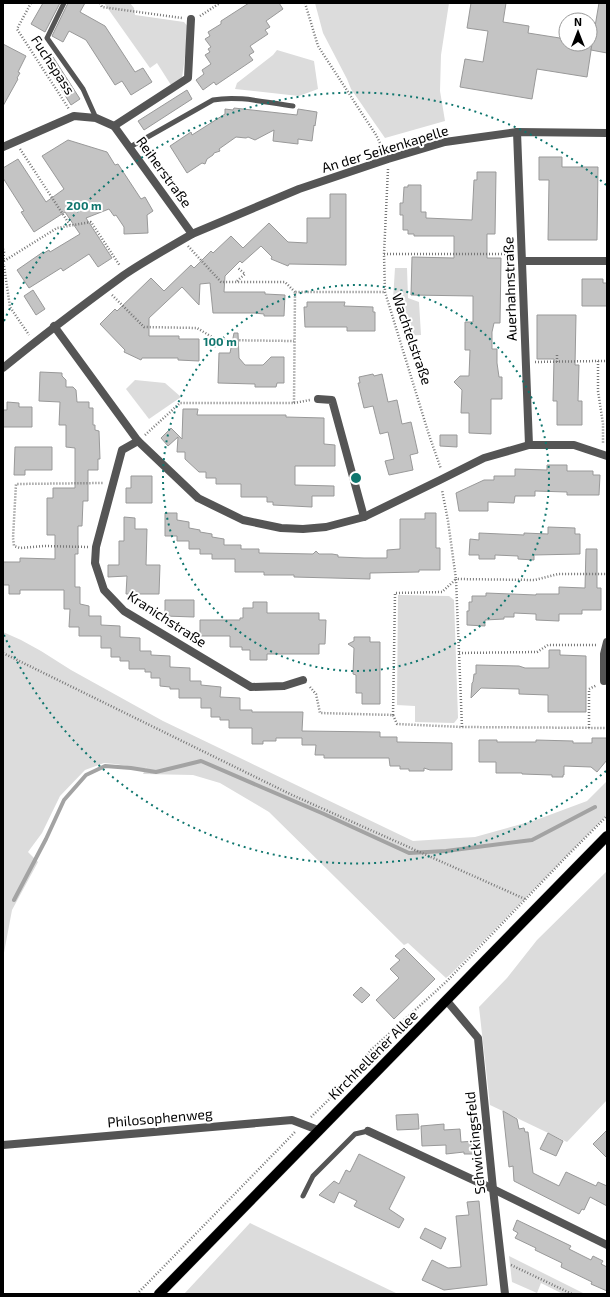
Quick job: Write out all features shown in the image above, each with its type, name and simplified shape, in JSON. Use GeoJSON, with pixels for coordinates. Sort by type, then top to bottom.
{"type":"FeatureCollection","features":[{"type":"Feature","properties":{"kind":"main road","name":"Kirchhellener Allee"},"geometry":{"type":"LineString","coordinates":[[159,1294],[607,836]]}},
{"type":"Feature","properties":{"kind":"street"},"geometry":{"type":"LineString","coordinates":[[114,126],[188,78],[192,19]]}},
{"type":"Feature","properties":{"kind":"street","name":"Reiherstraße"},"geometry":{"type":"LineString","coordinates":[[3,147],[74,116],[96,118],[114,126],[192,234]]}},
{"type":"Feature","properties":{"kind":"street","name":"An der Seikenkapelle"},"geometry":{"type":"LineString","coordinates":[[3,368],[54,326],[126,275],[182,240],[192,234],[299,189],[388,159],[445,142],[517,132],[607,133]]}},
{"type":"Feature","properties":{"kind":"street","name":"Auerhahnstraße"},"geometry":{"type":"LineString","coordinates":[[517,132],[529,445]]}},
{"type":"Feature","properties":{"kind":"street"},"geometry":{"type":"LineString","coordinates":[[522,258],[607,261]]}},
{"type":"Feature","properties":{"kind":"street"},"geometry":{"type":"LineString","coordinates":[[54,326],[138,441],[198,498],[243,520],[281,528],[303,529],[326,527],[364,517],[484,458],[529,445],[574,445],[605,455]]}},
{"type":"Feature","properties":{"kind":"street"},"geometry":{"type":"LineString","coordinates":[[318,399],[332,400],[364,517]]}},
{"type":"Feature","properties":{"kind":"street","name":"Kranichstraße"},"geometry":{"type":"LineString","coordinates":[[138,441],[122,450],[96,547],[94,563],[104,590],[124,611],[251,687],[284,686],[303,680]]}},
{"type":"Feature","properties":{"kind":"street"},"geometry":{"type":"LineString","coordinates":[[604,681],[604,654],[606,643]]}},
{"type":"Feature","properties":{"kind":"street","name":"Schwickingsfeld"},"geometry":{"type":"LineString","coordinates":[[447,1001],[478,1038],[505,1294]]}},
{"type":"Feature","properties":{"kind":"street","name":"Philosophenweg"},"geometry":{"type":"LineString","coordinates":[[3,1145],[292,1120],[318,1130]]}},
{"type":"Feature","properties":{"kind":"street"},"geometry":{"type":"LineString","coordinates":[[368,1131],[493,1189],[607,1245]]}},
{"type":"Feature","properties":{"kind":"lane"},"geometry":{"type":"LineString","coordinates":[[64,3],[47,38],[83,89],[96,118]]}},
{"type":"Feature","properties":{"kind":"lane"},"geometry":{"type":"LineString","coordinates":[[130,147],[213,100],[233,98],[293,106]]}},
{"type":"Feature","properties":{"kind":"lane"},"geometry":{"type":"LineString","coordinates":[[303,1196],[313,1176],[355,1134],[368,1131]]}},
{"type":"Feature","properties":{"kind":"path","name":"Fuchspass"},"geometry":{"type":"LineString","coordinates":[[31,3],[17,29],[74,116]]}},
{"type":"Feature","properties":{"kind":"path"},"geometry":{"type":"LineString","coordinates":[[100,3],[102,7],[192,19],[196,19],[220,3]]}},
{"type":"Feature","properties":{"kind":"path"},"geometry":{"type":"LineString","coordinates":[[305,3],[318,46],[376,135],[388,159],[384,254],[385,292]]}},
{"type":"Feature","properties":{"kind":"path"},"geometry":{"type":"LineString","coordinates":[[15,141],[70,225]]}},
{"type":"Feature","properties":{"kind":"path"},"geometry":{"type":"LineString","coordinates":[[4,261],[57,228],[91,222],[126,275]]}},
{"type":"Feature","properties":{"kind":"path"},"geometry":{"type":"LineString","coordinates":[[182,240],[221,282],[285,282],[295,292],[294,403]]}},
{"type":"Feature","properties":{"kind":"path"},"geometry":{"type":"LineString","coordinates":[[3,249],[10,307],[34,342]]}},
{"type":"Feature","properties":{"kind":"path"},"geometry":{"type":"LineString","coordinates":[[384,254],[522,258]]}},
{"type":"Feature","properties":{"kind":"path"},"geometry":{"type":"LineString","coordinates":[[237,282],[245,274],[238,268]]}},
{"type":"Feature","properties":{"kind":"path"},"geometry":{"type":"LineString","coordinates":[[106,289],[144,327],[197,328],[217,340],[294,341]]}},
{"type":"Feature","properties":{"kind":"path","name":"Wachtelstraße"},"geometry":{"type":"LineString","coordinates":[[295,292],[385,292],[442,479],[456,579],[462,727]]}},
{"type":"Feature","properties":{"kind":"path"},"geometry":{"type":"LineString","coordinates":[[557,355],[557,362]]}},
{"type":"Feature","properties":{"kind":"path"},"geometry":{"type":"LineString","coordinates":[[598,361],[598,391],[603,424],[605,455]]}},
{"type":"Feature","properties":{"kind":"path"},"geometry":{"type":"LineString","coordinates":[[526,362],[607,361]]}},
{"type":"Feature","properties":{"kind":"path"},"geometry":{"type":"LineString","coordinates":[[138,441],[180,403],[294,403],[318,399]]}},
{"type":"Feature","properties":{"kind":"path"},"geometry":{"type":"LineString","coordinates":[[96,547],[44,546],[20,548],[14,546],[13,538],[16,484],[113,483]]}},
{"type":"Feature","properties":{"kind":"path"},"geometry":{"type":"LineString","coordinates":[[607,574],[558,574],[535,580],[456,579],[442,592],[395,592],[393,714],[397,724],[462,727],[607,728]]}},
{"type":"Feature","properties":{"kind":"path"},"geometry":{"type":"LineString","coordinates":[[459,652],[536,652],[548,646],[606,643]]}},
{"type":"Feature","properties":{"kind":"path"},"geometry":{"type":"LineString","coordinates":[[3,653],[292,795],[525,899]]}},
{"type":"Feature","properties":{"kind":"path"},"geometry":{"type":"LineString","coordinates":[[303,680],[316,694],[320,713],[393,714]]}},
{"type":"Feature","properties":{"kind":"path"},"geometry":{"type":"LineString","coordinates":[[589,728],[590,689],[604,681]]}},
{"type":"Feature","properties":{"kind":"path"},"geometry":{"type":"LineString","coordinates":[[137,1294],[303,1124],[349,1080],[371,1050],[446,982],[607,816]]}},
{"type":"Feature","properties":{"kind":"path"},"geometry":{"type":"LineString","coordinates":[[502,1261],[572,1294]]}},
{"type":"Feature","properties":{"kind":"shaded area"},"geometry":{"type":"Polygon","coordinates":[[[104,3],[130,3],[134,8],[135,15],[184,22],[189,28],[182,78],[171,85],[157,63],[150,68],[104,3]]]}},
{"type":"Feature","properties":{"kind":"shaded area"},"geometry":{"type":"Polygon","coordinates":[[[315,3],[449,3],[441,55],[440,91],[445,121],[385,138],[351,89],[323,33],[315,3]]]}},
{"type":"Feature","properties":{"kind":"shaded area"},"geometry":{"type":"Polygon","coordinates":[[[277,50],[314,61],[318,89],[299,96],[235,89],[237,83],[273,55],[277,50]]]}},
{"type":"Feature","properties":{"kind":"shaded area"},"geometry":{"type":"Polygon","coordinates":[[[395,268],[407,268],[408,298],[419,302],[421,335],[404,336],[393,300],[395,268]]]}},
{"type":"Feature","properties":{"kind":"shaded area"},"geometry":{"type":"Polygon","coordinates":[[[135,380],[165,383],[181,397],[149,419],[126,389],[135,380]]]}},
{"type":"Feature","properties":{"kind":"shaded area"},"geometry":{"type":"Polygon","coordinates":[[[398,595],[449,596],[454,600],[458,718],[454,723],[415,722],[415,706],[397,705],[398,595]]]}},
{"type":"Feature","properties":{"kind":"shaded area"},"geometry":{"type":"Polygon","coordinates":[[[3,632],[41,651],[71,670],[163,721],[413,841],[475,837],[536,820],[587,801],[607,781],[607,815],[446,978],[408,943],[404,945],[269,812],[220,783],[193,775],[143,774],[147,766],[145,769],[104,763],[85,770],[60,796],[42,833],[28,852],[38,862],[12,910],[3,958],[3,632]]]}},
{"type":"Feature","properties":{"kind":"shaded area"},"geometry":{"type":"Polygon","coordinates":[[[607,871],[607,1100],[567,1142],[490,1105],[479,1007],[507,978],[537,940],[607,871]]]}},
{"type":"Feature","properties":{"kind":"shaded area"},"geometry":{"type":"Polygon","coordinates":[[[250,1223],[398,1294],[184,1294],[250,1223]]]}},
{"type":"Feature","properties":{"kind":"shaded area"},"geometry":{"type":"Polygon","coordinates":[[[509,1256],[585,1294],[563,1294],[541,1283],[537,1293],[512,1282],[509,1256]]]}},
{"type":"Feature","properties":{"kind":"building"},"geometry":{"type":"Polygon","coordinates":[[[43,3],[60,3],[45,32],[31,24],[43,3]]]}},
{"type":"Feature","properties":{"kind":"building"},"geometry":{"type":"Polygon","coordinates":[[[68,3],[85,3],[80,12],[105,26],[135,72],[143,68],[152,82],[131,95],[122,81],[115,85],[86,40],[69,31],[63,42],[52,36],[68,3]]]}},
{"type":"Feature","properties":{"kind":"building"},"geometry":{"type":"Polygon","coordinates":[[[249,3],[279,3],[283,9],[266,21],[270,27],[265,30],[268,34],[250,46],[254,52],[249,55],[253,60],[216,85],[214,82],[203,90],[196,80],[204,74],[202,70],[211,64],[205,55],[210,52],[208,49],[211,47],[205,39],[210,36],[208,32],[221,24],[221,21],[249,3]]]}},
{"type":"Feature","properties":{"kind":"building"},"geometry":{"type":"Polygon","coordinates":[[[471,3],[506,3],[503,22],[529,26],[528,33],[558,38],[558,52],[591,52],[587,77],[537,69],[532,99],[460,87],[465,59],[483,62],[488,31],[467,28],[471,3]]]}},
{"type":"Feature","properties":{"kind":"building"},"geometry":{"type":"Polygon","coordinates":[[[599,3],[607,3],[607,53],[598,51],[597,12],[599,3]]]}},
{"type":"Feature","properties":{"kind":"building"},"geometry":{"type":"Polygon","coordinates":[[[3,44],[26,56],[18,72],[20,73],[17,78],[18,79],[3,106],[3,44]]]}},
{"type":"Feature","properties":{"kind":"building"},"geometry":{"type":"Polygon","coordinates":[[[53,57],[80,99],[71,105],[45,63],[53,57]]]}},
{"type":"Feature","properties":{"kind":"building"},"geometry":{"type":"Polygon","coordinates":[[[187,90],[192,99],[144,130],[138,121],[187,90]]]}},
{"type":"Feature","properties":{"kind":"building"},"geometry":{"type":"Polygon","coordinates":[[[234,108],[297,115],[298,109],[317,112],[312,141],[298,139],[298,144],[273,141],[274,130],[255,140],[248,137],[236,137],[219,149],[220,151],[214,153],[207,159],[205,164],[202,163],[187,173],[170,146],[191,132],[192,135],[225,114],[225,109],[233,110],[234,108]]]}},
{"type":"Feature","properties":{"kind":"building"},"geometry":{"type":"Polygon","coordinates":[[[68,140],[107,152],[115,165],[118,164],[141,199],[145,197],[153,211],[147,215],[148,233],[124,234],[124,227],[116,215],[114,216],[109,209],[86,218],[112,258],[98,267],[89,254],[63,271],[61,268],[29,288],[17,270],[43,252],[44,253],[49,250],[50,252],[80,234],[65,212],[34,232],[21,212],[24,211],[3,178],[3,168],[18,159],[46,202],[64,189],[42,156],[68,140]]]}},
{"type":"Feature","properties":{"kind":"building"},"geometry":{"type":"Polygon","coordinates":[[[539,157],[562,157],[562,167],[598,167],[597,240],[548,240],[549,180],[539,180],[539,157]]]}},
{"type":"Feature","properties":{"kind":"building"},"geometry":{"type":"Polygon","coordinates":[[[477,172],[496,172],[495,234],[487,234],[487,258],[501,258],[500,323],[494,323],[492,332],[492,349],[497,349],[499,377],[502,377],[502,399],[491,399],[491,434],[469,433],[469,413],[461,413],[462,390],[454,382],[460,376],[469,376],[470,350],[465,350],[465,322],[473,322],[473,296],[411,295],[412,257],[454,258],[454,236],[414,236],[414,234],[408,234],[408,230],[403,230],[403,215],[400,215],[400,203],[403,203],[404,187],[408,187],[408,185],[421,185],[421,212],[426,212],[426,218],[472,220],[474,180],[477,180],[477,172]]]}},
{"type":"Feature","properties":{"kind":"building"},"geometry":{"type":"Polygon","coordinates":[[[330,194],[346,194],[346,265],[289,264],[288,266],[271,259],[272,257],[261,246],[242,263],[240,261],[225,276],[224,292],[265,292],[265,294],[285,295],[284,316],[264,316],[264,314],[254,313],[213,313],[210,283],[200,284],[199,305],[182,287],[149,318],[149,336],[179,336],[179,339],[199,339],[199,361],[178,360],[178,358],[142,358],[141,360],[124,352],[125,350],[100,324],[115,309],[117,311],[151,278],[164,291],[191,265],[194,268],[211,251],[213,253],[231,236],[243,248],[269,223],[288,242],[307,243],[307,218],[330,218],[330,194]]]}},
{"type":"Feature","properties":{"kind":"building"},"geometry":{"type":"Polygon","coordinates":[[[582,279],[603,279],[603,283],[607,283],[607,306],[582,306],[582,279]]]}},
{"type":"Feature","properties":{"kind":"building"},"geometry":{"type":"Polygon","coordinates":[[[33,290],[45,309],[36,315],[24,296],[33,290]]]}},
{"type":"Feature","properties":{"kind":"building"},"geometry":{"type":"Polygon","coordinates":[[[307,302],[345,302],[344,306],[373,307],[373,312],[375,312],[375,331],[347,331],[347,327],[305,327],[304,307],[307,307],[307,302]]]}},
{"type":"Feature","properties":{"kind":"building"},"geometry":{"type":"Polygon","coordinates":[[[537,315],[576,315],[575,365],[579,365],[578,401],[582,401],[582,425],[557,425],[557,401],[553,401],[554,359],[537,359],[537,315]]]}},
{"type":"Feature","properties":{"kind":"building"},"geometry":{"type":"Polygon","coordinates":[[[234,333],[238,333],[239,358],[245,365],[263,365],[271,357],[284,357],[284,383],[277,383],[276,387],[255,387],[255,384],[218,383],[219,353],[230,353],[234,333]]]}},
{"type":"Feature","properties":{"kind":"building"},"geometry":{"type":"Polygon","coordinates":[[[40,372],[62,373],[62,376],[66,380],[66,387],[73,387],[76,390],[77,402],[89,402],[89,408],[93,408],[93,425],[95,425],[95,430],[99,431],[100,459],[98,459],[98,470],[88,470],[88,501],[83,501],[82,526],[78,526],[78,554],[75,554],[75,587],[80,587],[80,604],[89,606],[89,616],[101,616],[101,625],[120,626],[120,637],[140,638],[140,651],[151,651],[151,655],[170,656],[170,667],[190,668],[190,681],[201,681],[201,685],[221,687],[220,697],[240,698],[240,710],[252,710],[252,712],[303,712],[302,731],[380,732],[380,737],[397,737],[397,742],[452,743],[452,770],[430,770],[424,768],[424,771],[409,771],[409,769],[400,769],[400,766],[390,766],[389,758],[324,758],[324,755],[315,755],[316,745],[302,745],[302,738],[276,738],[276,741],[263,741],[263,744],[252,744],[252,728],[229,728],[229,720],[220,720],[220,717],[211,717],[211,708],[201,708],[201,698],[179,698],[179,689],[170,689],[170,687],[160,686],[160,678],[151,678],[151,672],[145,672],[145,669],[129,669],[129,661],[120,661],[120,657],[111,657],[111,648],[101,648],[101,636],[79,636],[79,627],[69,627],[70,609],[64,609],[64,590],[20,590],[20,594],[9,594],[9,585],[3,585],[3,562],[20,562],[20,558],[55,559],[55,535],[47,535],[47,498],[53,498],[53,488],[75,488],[75,448],[66,447],[66,425],[59,425],[60,402],[39,401],[40,372]]]}},
{"type":"Feature","properties":{"kind":"building"},"geometry":{"type":"Polygon","coordinates":[[[373,374],[374,376],[382,374],[388,402],[397,400],[402,424],[411,422],[418,453],[410,455],[413,470],[389,475],[385,461],[394,459],[388,432],[380,434],[373,406],[364,408],[358,383],[360,383],[359,377],[373,374]]]}},
{"type":"Feature","properties":{"kind":"building"},"geometry":{"type":"Polygon","coordinates":[[[7,402],[19,403],[19,407],[32,407],[32,427],[3,427],[3,410],[7,410],[7,402]]]}},
{"type":"Feature","properties":{"kind":"building"},"geometry":{"type":"Polygon","coordinates":[[[183,409],[198,409],[197,415],[286,415],[286,417],[324,418],[324,444],[335,445],[335,466],[295,466],[295,485],[334,486],[334,496],[312,496],[312,507],[273,505],[273,502],[267,502],[267,497],[241,497],[241,484],[216,484],[216,478],[206,478],[206,472],[199,472],[185,459],[185,452],[177,452],[178,437],[168,446],[161,438],[171,428],[182,439],[183,409]]]}},
{"type":"Feature","properties":{"kind":"building"},"geometry":{"type":"Polygon","coordinates":[[[440,435],[457,435],[457,447],[440,446],[440,435]]]}},
{"type":"Feature","properties":{"kind":"building"},"geometry":{"type":"Polygon","coordinates":[[[15,447],[52,447],[52,470],[25,470],[25,475],[14,475],[15,447]]]}},
{"type":"Feature","properties":{"kind":"building"},"geometry":{"type":"Polygon","coordinates":[[[547,465],[567,465],[567,471],[593,471],[593,475],[600,475],[599,495],[567,495],[567,492],[535,491],[535,496],[515,496],[514,503],[488,502],[488,511],[459,511],[456,493],[484,480],[494,480],[494,476],[515,476],[515,469],[547,470],[547,465]]]}},
{"type":"Feature","properties":{"kind":"building"},"geometry":{"type":"Polygon","coordinates":[[[131,476],[152,476],[152,503],[126,503],[126,488],[131,488],[131,476]]]}},
{"type":"Feature","properties":{"kind":"building"},"geometry":{"type":"Polygon","coordinates":[[[165,513],[177,513],[177,520],[189,522],[189,528],[212,534],[212,537],[224,539],[224,545],[241,545],[241,549],[259,549],[259,553],[313,554],[316,551],[319,554],[332,554],[338,555],[338,557],[387,558],[387,550],[400,549],[400,519],[425,519],[425,513],[436,513],[436,548],[440,548],[440,570],[370,573],[370,579],[294,577],[294,575],[264,575],[264,572],[235,572],[235,559],[212,559],[212,554],[200,554],[200,549],[189,549],[189,541],[177,541],[177,536],[165,536],[165,513]]]}},
{"type":"Feature","properties":{"kind":"building"},"geometry":{"type":"Polygon","coordinates":[[[124,517],[135,518],[135,529],[147,529],[146,565],[160,565],[159,594],[126,594],[127,576],[108,577],[108,565],[119,565],[119,541],[124,541],[124,517]]]}},
{"type":"Feature","properties":{"kind":"building"},"geometry":{"type":"Polygon","coordinates":[[[548,527],[575,528],[575,534],[580,534],[580,554],[534,555],[534,560],[518,559],[518,556],[495,555],[495,559],[479,559],[479,555],[469,555],[470,539],[479,540],[479,533],[524,535],[524,533],[548,534],[548,527]]]}},
{"type":"Feature","properties":{"kind":"building"},"geometry":{"type":"Polygon","coordinates":[[[586,549],[597,549],[597,588],[601,588],[601,610],[582,610],[582,614],[559,614],[559,621],[536,620],[536,614],[514,613],[514,617],[485,620],[485,626],[467,625],[467,611],[469,611],[469,602],[472,602],[472,596],[486,596],[486,593],[536,595],[559,594],[559,587],[585,588],[586,549]]]}},
{"type":"Feature","properties":{"kind":"building"},"geometry":{"type":"Polygon","coordinates":[[[165,600],[194,600],[194,617],[165,616],[165,600]]]}},
{"type":"Feature","properties":{"kind":"building"},"geometry":{"type":"Polygon","coordinates":[[[253,602],[267,602],[267,613],[319,613],[319,620],[326,620],[325,644],[319,644],[319,654],[267,654],[267,660],[250,660],[250,650],[242,650],[242,647],[230,647],[230,636],[200,636],[200,620],[240,620],[240,618],[243,618],[243,608],[253,608],[253,602]]]}},
{"type":"Feature","properties":{"kind":"building"},"geometry":{"type":"Polygon","coordinates":[[[354,637],[370,637],[370,642],[380,642],[380,704],[362,704],[362,693],[356,693],[356,675],[353,674],[354,648],[348,644],[354,641],[354,637]]]}},
{"type":"Feature","properties":{"kind":"building"},"geometry":{"type":"Polygon","coordinates":[[[549,650],[560,650],[560,655],[586,656],[586,712],[548,712],[548,695],[519,694],[519,689],[481,688],[471,698],[472,683],[474,674],[476,674],[476,665],[549,668],[549,650]]]}},
{"type":"Feature","properties":{"kind":"building"},"geometry":{"type":"Polygon","coordinates":[[[592,738],[607,738],[607,760],[597,772],[591,767],[564,766],[563,777],[522,773],[496,773],[496,762],[479,762],[479,740],[497,740],[497,742],[536,742],[536,740],[592,743],[592,738]]]}},
{"type":"Feature","properties":{"kind":"building"},"geometry":{"type":"Polygon","coordinates":[[[404,948],[435,979],[394,1019],[376,1000],[399,978],[390,969],[400,960],[395,956],[404,948]]]}},
{"type":"Feature","properties":{"kind":"building"},"geometry":{"type":"Polygon","coordinates":[[[361,987],[370,995],[362,1003],[353,995],[361,987]]]}},
{"type":"Feature","properties":{"kind":"building"},"geometry":{"type":"Polygon","coordinates":[[[503,1111],[517,1119],[519,1129],[524,1128],[525,1132],[528,1132],[533,1173],[559,1186],[566,1172],[596,1186],[598,1182],[607,1186],[607,1206],[590,1197],[584,1210],[582,1209],[579,1214],[514,1181],[513,1166],[509,1167],[503,1111]]]}},
{"type":"Feature","properties":{"kind":"building"},"geometry":{"type":"Polygon","coordinates":[[[418,1114],[419,1129],[397,1130],[396,1115],[418,1114]]]}},
{"type":"Feature","properties":{"kind":"building"},"geometry":{"type":"Polygon","coordinates":[[[444,1124],[444,1130],[460,1129],[461,1142],[475,1141],[476,1154],[464,1154],[464,1152],[446,1154],[446,1145],[422,1146],[421,1126],[444,1124]]]}},
{"type":"Feature","properties":{"kind":"building"},"geometry":{"type":"Polygon","coordinates":[[[607,1130],[607,1158],[593,1144],[607,1130]]]}},
{"type":"Feature","properties":{"kind":"building"},"geometry":{"type":"Polygon","coordinates":[[[548,1133],[563,1141],[556,1156],[540,1149],[548,1133]]]}},
{"type":"Feature","properties":{"kind":"building"},"geometry":{"type":"Polygon","coordinates":[[[359,1154],[405,1177],[389,1209],[404,1219],[399,1228],[354,1206],[357,1201],[339,1192],[334,1203],[319,1195],[334,1181],[339,1184],[346,1170],[350,1172],[359,1154]]]}},
{"type":"Feature","properties":{"kind":"building"},"geometry":{"type":"Polygon","coordinates":[[[479,1201],[487,1285],[444,1290],[422,1280],[432,1260],[448,1268],[461,1267],[456,1216],[469,1215],[467,1202],[479,1201]]]}},
{"type":"Feature","properties":{"kind":"building"},"geometry":{"type":"Polygon","coordinates":[[[517,1220],[571,1246],[569,1249],[591,1260],[593,1256],[603,1261],[601,1264],[607,1267],[607,1291],[561,1267],[562,1263],[535,1250],[536,1248],[515,1238],[518,1233],[513,1230],[517,1220]]]}},
{"type":"Feature","properties":{"kind":"building"},"geometry":{"type":"Polygon","coordinates":[[[425,1228],[446,1238],[441,1249],[420,1238],[425,1228]]]}},
{"type":"Feature","properties":{"kind":"waterway"},"geometry":{"type":"LineString","coordinates":[[14,900],[46,839],[64,800],[86,775],[105,766],[156,772],[201,761],[324,814],[409,853],[446,851],[532,840],[595,807]]}}]}
